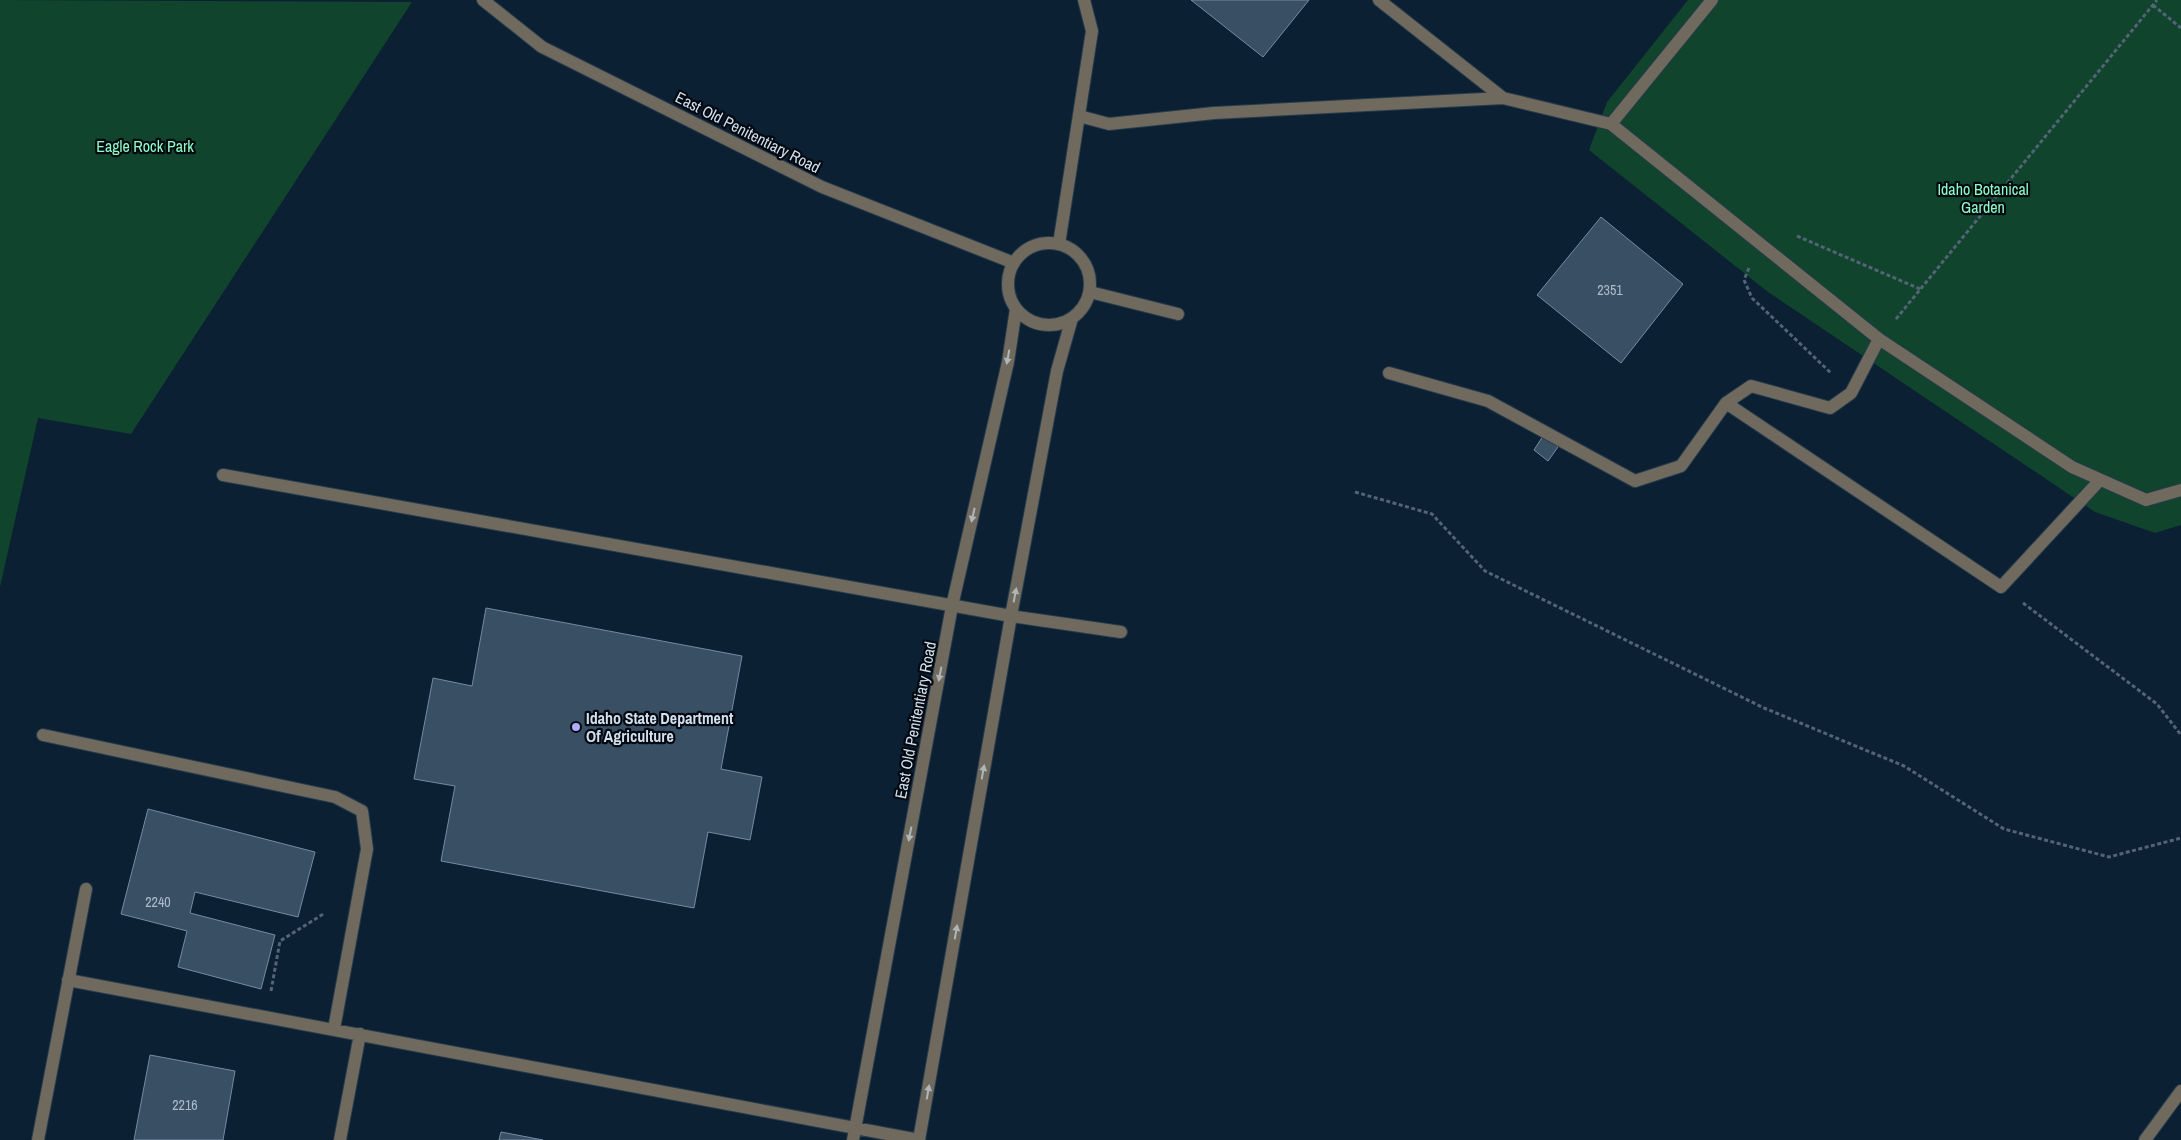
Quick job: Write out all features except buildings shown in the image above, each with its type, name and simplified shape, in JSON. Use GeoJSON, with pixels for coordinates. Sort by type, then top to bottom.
{"type":"FeatureCollection","features":[{"type":"Feature","properties":{"kind":"street","name":"East Old Penitentiary Road"},"geometry":{"type":"LineString","coordinates":[[483,0],[542,47],[822,188],[1014,263]]}},
{"type":"Feature","properties":{"kind":"street"},"geometry":{"type":"LineString","coordinates":[[1059,244],[1092,31],[1084,0]]}},
{"type":"Feature","properties":{"kind":"street"},"geometry":{"type":"LineString","coordinates":[[1379,0],[1503,98]]}},
{"type":"Feature","properties":{"kind":"street"},"geometry":{"type":"LineString","coordinates":[[1611,124],[1712,0]]}},
{"type":"Feature","properties":{"kind":"street"},"geometry":{"type":"LineString","coordinates":[[1079,116],[1108,124],[1214,113],[1503,98],[1611,124],[1879,339],[2072,467],[2146,500],[2181,490]]}},
{"type":"Feature","properties":{"kind":"street"},"geometry":{"type":"LineString","coordinates":[[1059,244],[1080,256],[1088,273],[1090,292],[1087,302],[1072,318],[1061,324],[1036,323],[1025,318],[1016,309],[1010,298],[1008,286],[1014,263],[1022,253],[1034,246],[1059,244]]}},
{"type":"Feature","properties":{"kind":"street"},"geometry":{"type":"LineString","coordinates":[[1090,292],[1178,314]]}},
{"type":"Feature","properties":{"kind":"street","name":"East Old Penitentiary Road"},"geometry":{"type":"LineString","coordinates":[[854,1134],[952,606],[1008,362],[1016,309]]}},
{"type":"Feature","properties":{"kind":"street"},"geometry":{"type":"LineString","coordinates":[[68,980],[360,1034],[854,1134],[919,1140],[1010,616],[1057,371],[1072,318]]}},
{"type":"Feature","properties":{"kind":"street"},"geometry":{"type":"LineString","coordinates":[[1389,373],[1488,401],[1635,480],[1681,466],[1726,403],[1751,386],[1830,408],[1851,393],[1879,339]]}},
{"type":"Feature","properties":{"kind":"street"},"geometry":{"type":"LineString","coordinates":[[1726,403],[2001,587],[2100,480]]}},
{"type":"Feature","properties":{"kind":"street"},"geometry":{"type":"LineString","coordinates":[[222,475],[952,606],[1120,632]]}},
{"type":"Feature","properties":{"kind":"street"},"geometry":{"type":"LineString","coordinates":[[43,736],[335,797],[362,811],[367,849],[334,1029]]}},
{"type":"Feature","properties":{"kind":"street"},"geometry":{"type":"LineString","coordinates":[[38,1140],[86,889]]}},
{"type":"Feature","properties":{"kind":"street"},"geometry":{"type":"LineString","coordinates":[[340,1140],[360,1034]]}},
{"type":"Feature","properties":{"kind":"street"},"geometry":{"type":"LineString","coordinates":[[2145,1140],[2181,1091]]}},
{"type":"Feature","properties":{"kind":"path"},"geometry":{"type":"LineString","coordinates":[[1879,339],[2157,0]]}},
{"type":"Feature","properties":{"kind":"path"},"geometry":{"type":"LineString","coordinates":[[2153,5],[2181,28]]}},
{"type":"Feature","properties":{"kind":"path"},"geometry":{"type":"LineString","coordinates":[[1355,492],[1432,514],[1485,572],[1764,708],[1904,766],[2004,829],[2109,857],[2181,838]]}},
{"type":"Feature","properties":{"kind":"path"},"geometry":{"type":"LineString","coordinates":[[2001,587],[2157,704],[2181,735]]}},
{"type":"Feature","properties":{"kind":"path"},"geometry":{"type":"LineString","coordinates":[[270,999],[280,941],[325,913]]}},
{"type":"Feature","properties":{"kind":"green space","name":"Eagle Rock Park"},"geometry":{"type":"Polygon","coordinates":[[[0,0],[412,2],[131,434],[38,418],[0,587],[0,0]]]}},
{"type":"Feature","properties":{"kind":"green space","name":"Idaho Botanical Garden"},"geometry":{"type":"Polygon","coordinates":[[[1688,0],[2181,0],[2181,525],[2155,533],[2095,512],[1768,292],[1589,150],[1607,102],[1688,0]]]}},
{"type":"Feature","properties":{"kind":"place","name":"Idaho State Department Of Agriculture"},"geometry":{"type":"Point","coordinates":[576,727]}}]}
